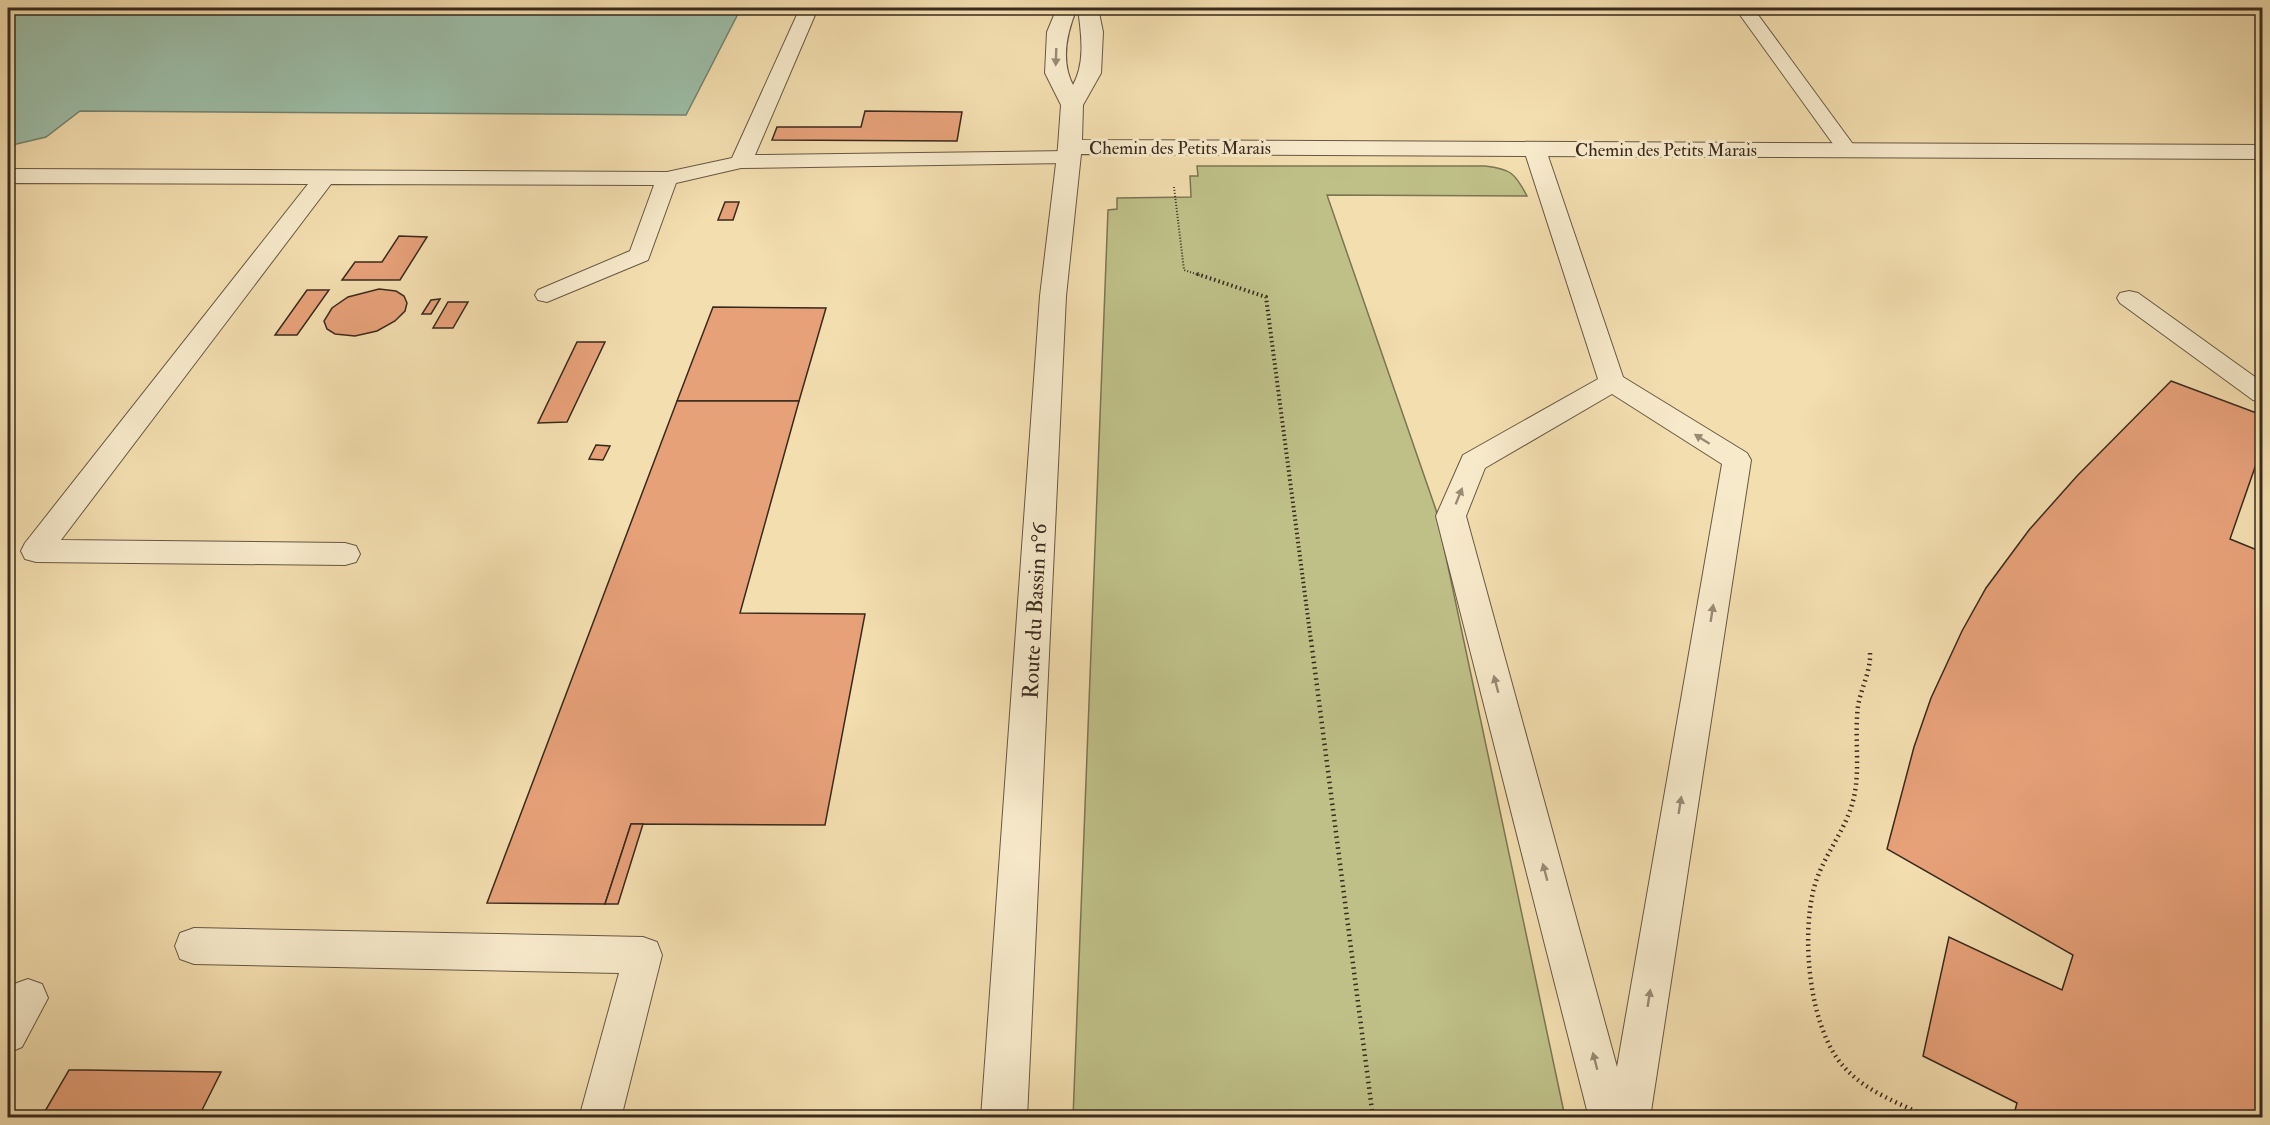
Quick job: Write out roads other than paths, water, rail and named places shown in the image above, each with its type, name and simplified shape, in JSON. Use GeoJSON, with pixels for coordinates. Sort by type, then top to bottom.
{"type":"FeatureCollection","features":[{"type":"Feature","properties":{"kind":"street","name":"Route du Bassin n°6"},"geometry":{"type":"LineString","coordinates":[[1067,8],[1057,32],[1056,73],[1072,105]]}},
{"type":"Feature","properties":{"kind":"street","name":"Route du Bassin n°6"},"geometry":{"type":"LineString","coordinates":[[1004,1118],[1053,296],[1072,105],[1090,73],[1093,32],[1088,8]]}},
{"type":"Feature","properties":{"kind":"street","name":"Chemin des Petits Marais"},"geometry":{"type":"LineString","coordinates":[[1069,152],[1535,150],[2262,152]]}},
{"type":"Feature","properties":{"kind":"lane"},"geometry":{"type":"LineString","coordinates":[[741,162],[809,8]]}},
{"type":"Feature","properties":{"kind":"lane"},"geometry":{"type":"LineString","coordinates":[[1744,8],[1848,151]]}},
{"type":"Feature","properties":{"kind":"lane"},"geometry":{"type":"LineString","coordinates":[[1535,150],[1612,382],[1737,460],[1629,1118]]}},
{"type":"Feature","properties":{"kind":"lane"},"geometry":{"type":"LineString","coordinates":[[8,178],[16,176],[667,179],[741,162],[1069,152]]}},
{"type":"Feature","properties":{"kind":"lane"},"geometry":{"type":"LineString","coordinates":[[324,177],[36,551],[345,554]]}},
{"type":"Feature","properties":{"kind":"lane"},"geometry":{"type":"LineString","coordinates":[[547,295],[640,255],[667,179]]}},
{"type":"Feature","properties":{"kind":"lane"},"geometry":{"type":"LineString","coordinates":[[2129,298],[2262,394]]}},
{"type":"Feature","properties":{"kind":"lane"},"geometry":{"type":"LineString","coordinates":[[1610,1118],[1451,516],[1473,462],[1612,382]]}},
{"type":"Feature","properties":{"kind":"lane"},"geometry":{"type":"LineString","coordinates":[[194,946],[643,955],[600,1118]]}},
{"type":"Feature","properties":{"kind":"lane"},"geometry":{"type":"LineString","coordinates":[[8,1032],[28,998]]}}]}
